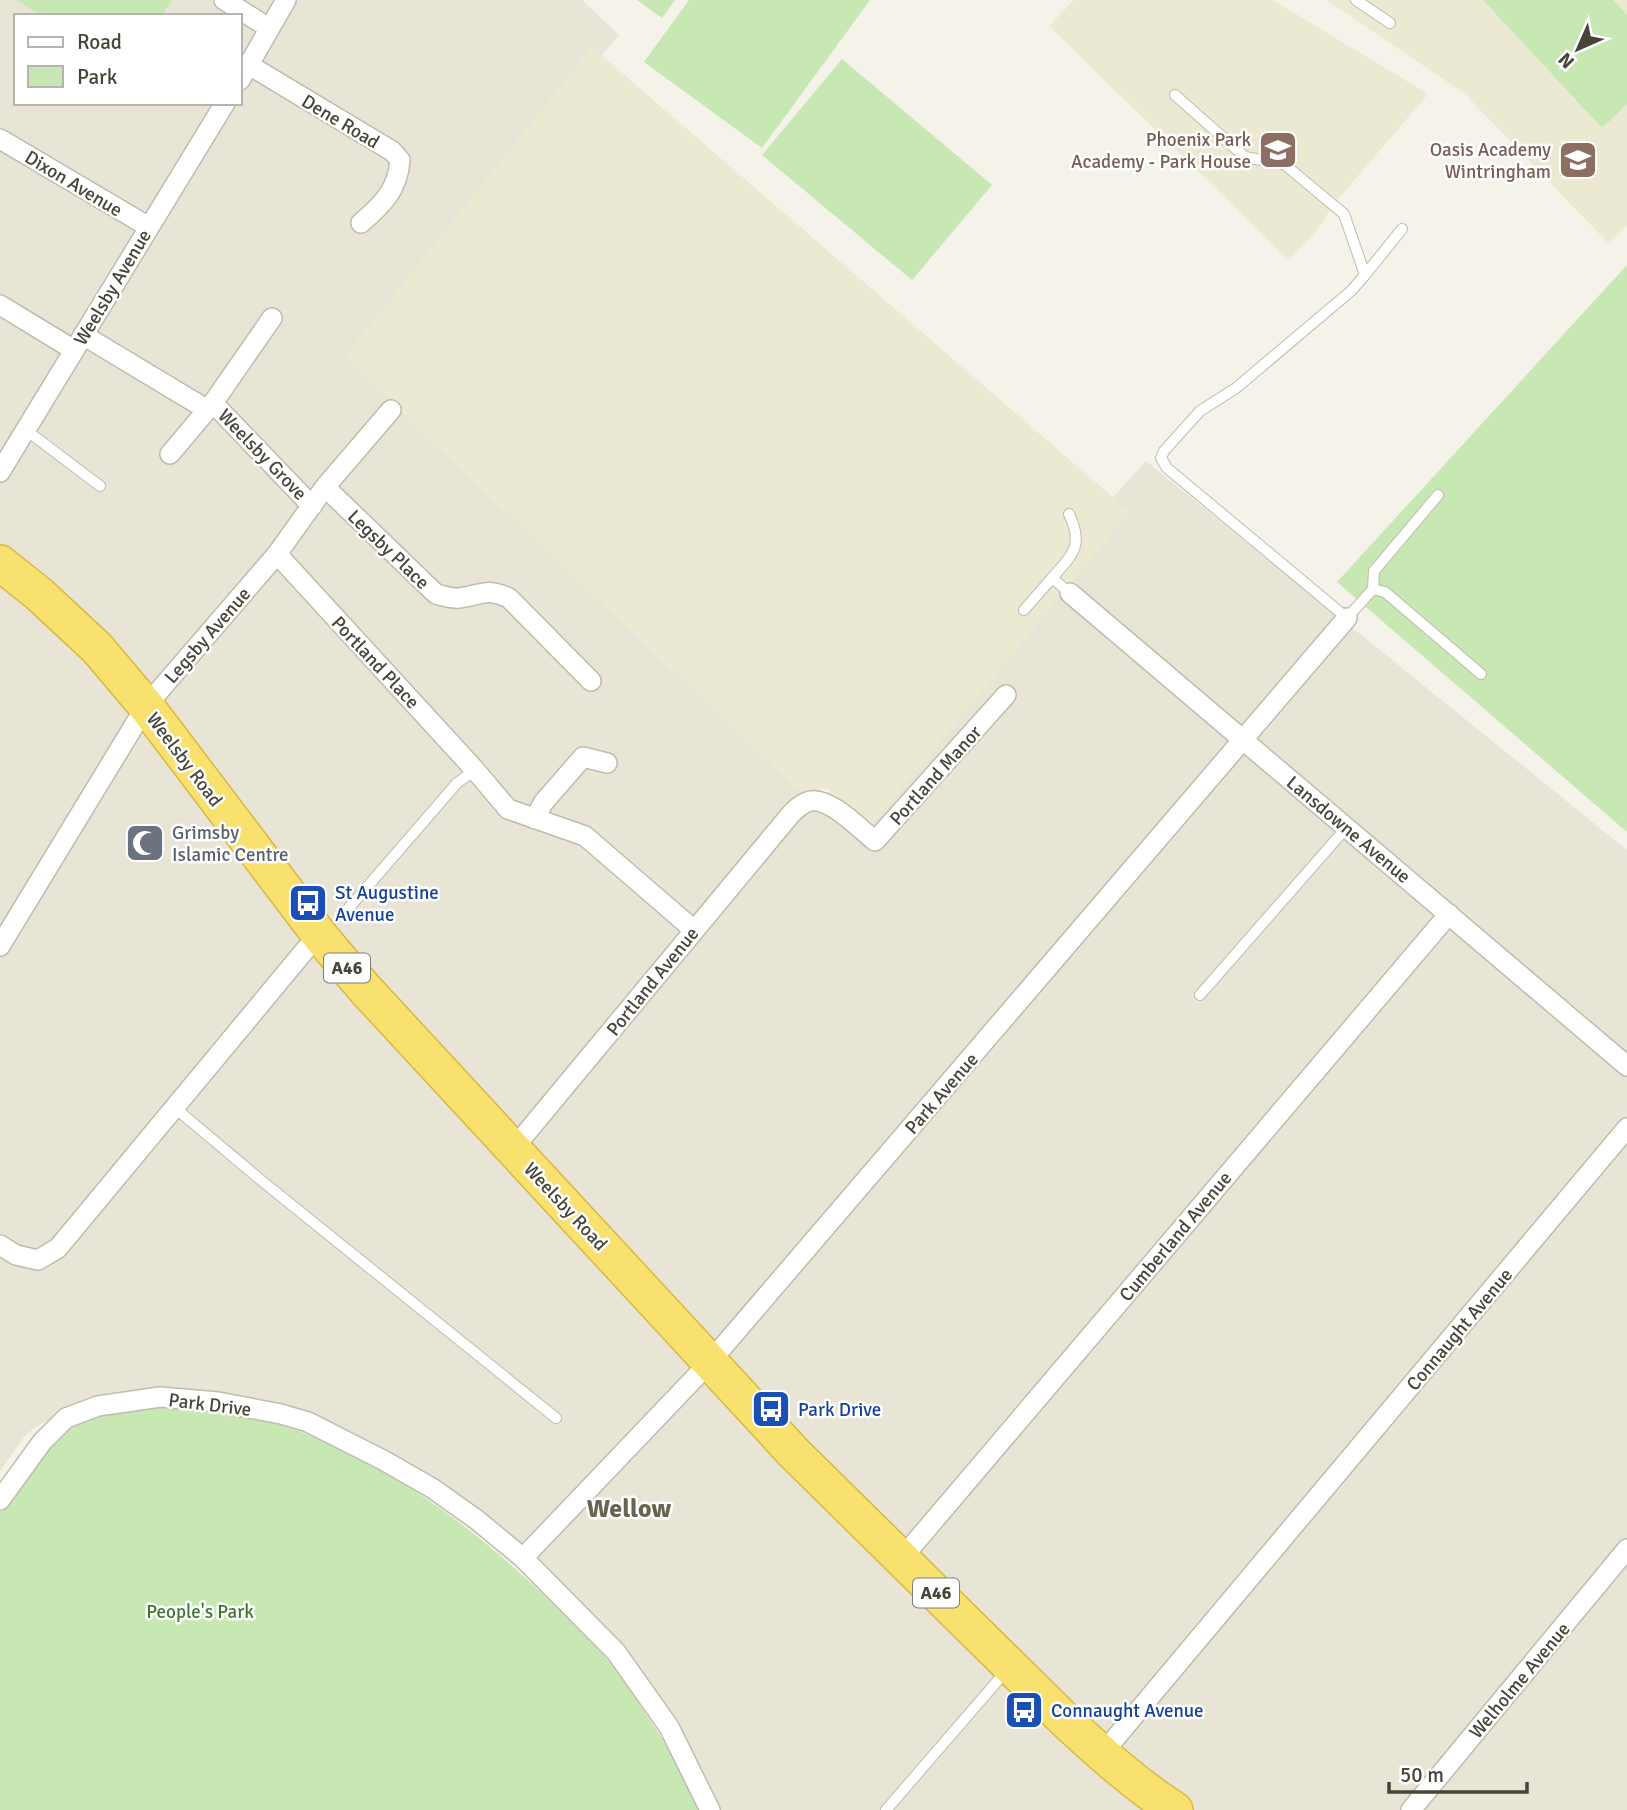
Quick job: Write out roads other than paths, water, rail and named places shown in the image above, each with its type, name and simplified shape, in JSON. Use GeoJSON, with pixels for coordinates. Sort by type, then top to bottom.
{"type":"FeatureCollection","features":[{"type":"Feature","properties":{"kind":"highway","name":"Weelsby Road"},"geometry":{"type":"LineString","coordinates":[[0,563],[39,594],[97,648],[146,706],[321,937],[365,989],[709,1363],[794,1453],[1010,1667],[1102,1754],[1154,1797],[1175,1810]]}},
{"type":"Feature","properties":{"kind":"street"},"geometry":{"type":"LineString","coordinates":[[224,0],[269,28]]}},
{"type":"Feature","properties":{"kind":"street"},"geometry":{"type":"LineString","coordinates":[[244,73],[286,0]]}},
{"type":"Feature","properties":{"kind":"street","name":"Dene Road"},"geometry":{"type":"LineString","coordinates":[[244,73],[392,151],[400,160],[399,173],[386,202],[361,223]]}},
{"type":"Feature","properties":{"kind":"street","name":"Weelsby Avenue"},"geometry":{"type":"LineString","coordinates":[[0,472],[224,105]]}},
{"type":"Feature","properties":{"kind":"street","name":"Dixon Avenue"},"geometry":{"type":"LineString","coordinates":[[0,139],[149,227]]}},
{"type":"Feature","properties":{"kind":"street"},"geometry":{"type":"LineString","coordinates":[[0,305],[78,343]]}},
{"type":"Feature","properties":{"kind":"street","name":"Weelsby Grove"},"geometry":{"type":"LineString","coordinates":[[170,454],[210,406],[272,318]]}},
{"type":"Feature","properties":{"kind":"street","name":"Weelsby Grove"},"geometry":{"type":"LineString","coordinates":[[78,343],[210,406],[312,506]]}},
{"type":"Feature","properties":{"kind":"street","name":"Legsby Avenue"},"geometry":{"type":"LineString","coordinates":[[0,946],[146,706],[276,554],[325,487],[391,410]]}},
{"type":"Feature","properties":{"kind":"street","name":"Legsby Place"},"geometry":{"type":"LineString","coordinates":[[325,487],[436,594],[457,598],[480,592],[494,592],[509,598],[592,681]]}},
{"type":"Feature","properties":{"kind":"street","name":"Portland Place"},"geometry":{"type":"LineString","coordinates":[[276,554],[508,809],[585,836],[694,930]]}},
{"type":"Feature","properties":{"kind":"street","name":"Lansdowne Avenue"},"geometry":{"type":"LineString","coordinates":[[1070,593],[1627,1066]]}},
{"type":"Feature","properties":{"kind":"street","name":"Park Avenue"},"geometry":{"type":"LineString","coordinates":[[523,1558],[709,1363],[1348,618]]}},
{"type":"Feature","properties":{"kind":"street","name":"Portland Manor"},"geometry":{"type":"LineString","coordinates":[[791,814],[810,801],[821,802],[831,806],[875,841],[1006,695]]}},
{"type":"Feature","properties":{"kind":"street"},"geometry":{"type":"LineString","coordinates":[[535,819],[543,803],[583,757],[607,763]]}},
{"type":"Feature","properties":{"kind":"street","name":"Portland Avenue"},"geometry":{"type":"LineString","coordinates":[[513,1149],[791,814]]}},
{"type":"Feature","properties":{"kind":"street","name":"Cumberland Avenue"},"geometry":{"type":"LineString","coordinates":[[902,1558],[1448,914]]}},
{"type":"Feature","properties":{"kind":"street"},"geometry":{"type":"LineString","coordinates":[[0,1245],[16,1255],[38,1260],[58,1248],[306,949],[321,937]]}},
{"type":"Feature","properties":{"kind":"street","name":"Connaught Avenue"},"geometry":{"type":"LineString","coordinates":[[1102,1754],[1627,1128]]}},
{"type":"Feature","properties":{"kind":"street","name":"Park Drive"},"geometry":{"type":"LineString","coordinates":[[0,1500],[42,1442],[66,1418],[99,1406],[160,1397],[218,1402],[281,1414],[333,1434],[432,1488],[523,1558],[616,1652],[669,1727],[710,1810]]}},
{"type":"Feature","properties":{"kind":"street","name":"Welholme Avenue"},"geometry":{"type":"LineString","coordinates":[[1411,1810],[1627,1549]]}},
{"type":"Feature","properties":{"kind":"lane"},"geometry":{"type":"LineString","coordinates":[[1356,0],[1390,23]]}},
{"type":"Feature","properties":{"kind":"lane"},"geometry":{"type":"LineString","coordinates":[[1175,95],[1245,157],[1284,164],[1344,214],[1365,275]]}},
{"type":"Feature","properties":{"kind":"lane"},"geometry":{"type":"LineString","coordinates":[[1402,229],[1351,291],[1236,388],[1200,411],[1164,451],[1161,458],[1167,468],[1348,618],[1373,589],[1374,571],[1438,495]]}},
{"type":"Feature","properties":{"kind":"lane"},"geometry":{"type":"LineString","coordinates":[[26,430],[100,486]]}},
{"type":"Feature","properties":{"kind":"lane"},"geometry":{"type":"LineString","coordinates":[[1024,610],[1072,556],[1077,546],[1077,530],[1069,514]]}},
{"type":"Feature","properties":{"kind":"lane"},"geometry":{"type":"LineString","coordinates":[[1052,578],[1070,593]]}},
{"type":"Feature","properties":{"kind":"lane"},"geometry":{"type":"LineString","coordinates":[[1373,589],[1385,592],[1481,674]]}},
{"type":"Feature","properties":{"kind":"lane"},"geometry":{"type":"LineString","coordinates":[[348,909],[457,783],[475,770]]}},
{"type":"Feature","properties":{"kind":"lane"},"geometry":{"type":"LineString","coordinates":[[1200,995],[1347,827]]}},
{"type":"Feature","properties":{"kind":"lane"},"geometry":{"type":"LineString","coordinates":[[173,1107],[556,1418]]}},
{"type":"Feature","properties":{"kind":"lane"},"geometry":{"type":"LineString","coordinates":[[886,1810],[1010,1667]]}},
{"type":"Feature","properties":{"kind":"place","name":"Phoenix Park Academy - Park House"},"geometry":{"type":"Point","coordinates":[1278,150]}},
{"type":"Feature","properties":{"kind":"place","name":"Oasis Academy Wintringham"},"geometry":{"type":"Point","coordinates":[1578,160]}},
{"type":"Feature","properties":{"kind":"place","name":"Grimsby Islamic Centre"},"geometry":{"type":"Point","coordinates":[145,843]}},
{"type":"Feature","properties":{"kind":"place","name":"St Augustine Avenue"},"geometry":{"type":"Point","coordinates":[308,903]}},
{"type":"Feature","properties":{"kind":"place","name":"Park Drive"},"geometry":{"type":"Point","coordinates":[771,1409]}},
{"type":"Feature","properties":{"kind":"place","name":"Connaught Avenue"},"geometry":{"type":"Point","coordinates":[1024,1710]}},
{"type":"Feature","properties":{"kind":"district","name":"Wellow"},"geometry":{"type":"Point","coordinates":[629,1508]}},
{"type":"Feature","properties":{"kind":"park label","name":"People's Park"},"geometry":{"type":"Point","coordinates":[200,1611]}}]}
